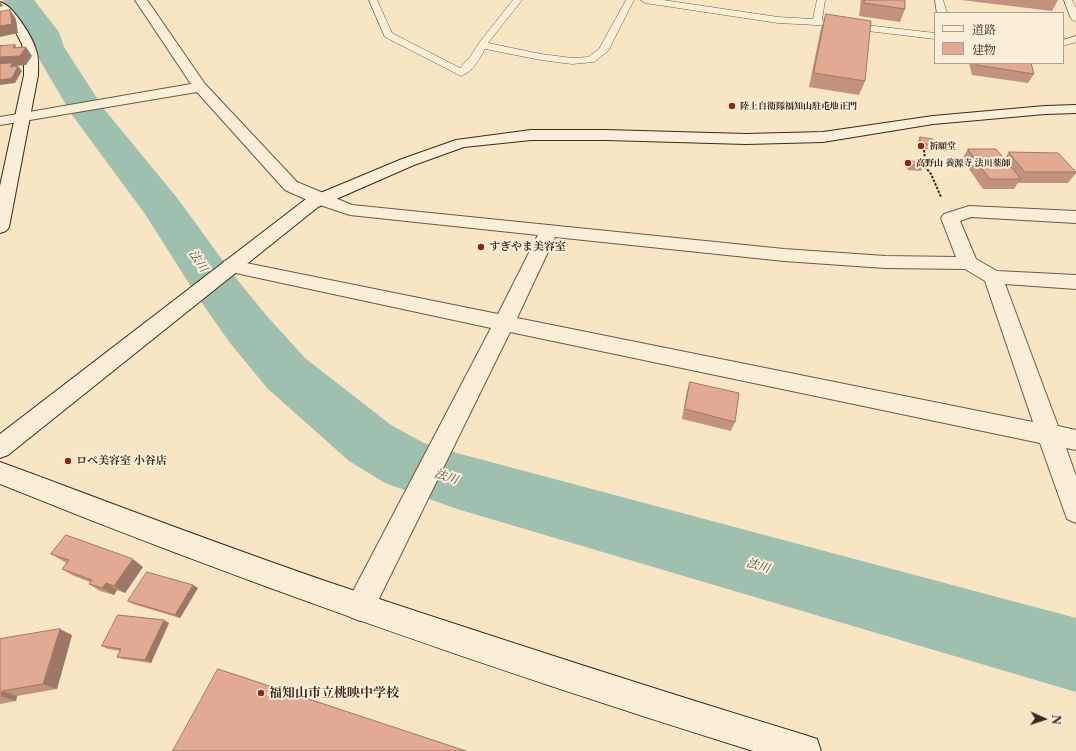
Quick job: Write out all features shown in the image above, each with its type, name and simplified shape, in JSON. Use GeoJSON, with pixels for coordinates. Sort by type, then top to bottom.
{"type":"FeatureCollection","features":[{"type":"Feature","properties":{"kind":"street"},"geometry":{"type":"LineString","coordinates":[[141,0],[200,87],[291,186],[350,210],[549,231],[603,235],[791,256],[885,262],[968,263],[993,277],[1076,282]]}},
{"type":"Feature","properties":{"kind":"street"},"geometry":{"type":"LineString","coordinates":[[0,5],[6,19],[30,48],[32,61],[31,75],[21,117],[0,227]]}},
{"type":"Feature","properties":{"kind":"street"},"geometry":{"type":"LineString","coordinates":[[0,120],[200,87]]}},
{"type":"Feature","properties":{"kind":"street"},"geometry":{"type":"LineString","coordinates":[[1,444],[312,203],[408,162],[461,143],[531,135],[569,134],[746,139],[823,137],[940,119],[1045,110],[1076,109]]}},
{"type":"Feature","properties":{"kind":"street"},"geometry":{"type":"LineString","coordinates":[[968,263],[950,218],[969,211],[1076,217]]}},
{"type":"Feature","properties":{"kind":"street"},"geometry":{"type":"LineString","coordinates":[[360,607],[549,231]]}},
{"type":"Feature","properties":{"kind":"street"},"geometry":{"type":"LineString","coordinates":[[231,266],[972,420],[1076,440]]}},
{"type":"Feature","properties":{"kind":"street"},"geometry":{"type":"LineString","coordinates":[[993,277],[1050,434],[1076,511]]}},
{"type":"Feature","properties":{"kind":"street"},"geometry":{"type":"LineString","coordinates":[[0,473],[71,501],[360,607],[701,719],[805,751]]}},
{"type":"Feature","properties":{"kind":"lane"},"geometry":{"type":"LineString","coordinates":[[373,0],[388,35],[461,73],[474,59],[482,45],[518,0]]}},
{"type":"Feature","properties":{"kind":"lane"},"geometry":{"type":"LineString","coordinates":[[482,45],[541,57],[572,61],[590,60],[603,51],[630,0]]}},
{"type":"Feature","properties":{"kind":"lane"},"geometry":{"type":"LineString","coordinates":[[645,0],[778,20],[817,22],[934,36]]}},
{"type":"Feature","properties":{"kind":"lane"},"geometry":{"type":"LineString","coordinates":[[817,22],[821,0]]}},
{"type":"Feature","properties":{"kind":"lane"},"geometry":{"type":"LineString","coordinates":[[939,0],[942,12]]}},
{"type":"Feature","properties":{"kind":"lane"},"geometry":{"type":"LineString","coordinates":[[1068,0],[1076,19]]}},
{"type":"Feature","properties":{"kind":"lane"},"geometry":{"type":"LineString","coordinates":[[1064,43],[1076,39]]}},
{"type":"Feature","properties":{"kind":"path"},"geometry":{"type":"LineString","coordinates":[[924,150],[926,168],[931,174],[950,218]]}},
{"type":"Feature","properties":{"kind":"building"},"geometry":{"type":"Polygon","coordinates":[[[865,0],[905,0],[905,9],[864,3],[865,0]]]}},
{"type":"Feature","properties":{"kind":"building"},"geometry":{"type":"Polygon","coordinates":[[[10,10],[12,24],[0,26],[0,12],[10,10]]]}},
{"type":"Feature","properties":{"kind":"building"},"geometry":{"type":"Polygon","coordinates":[[[826,14],[871,21],[865,81],[814,73],[826,14]]]}},
{"type":"Feature","properties":{"kind":"building"},"geometry":{"type":"Polygon","coordinates":[[[15,45],[13,48],[26,47],[20,56],[0,57],[0,46],[15,45]]]}},
{"type":"Feature","properties":{"kind":"building"},"geometry":{"type":"Polygon","coordinates":[[[13,63],[10,67],[18,66],[12,78],[0,80],[0,64],[13,63]]]}},
{"type":"Feature","properties":{"kind":"building"},"geometry":{"type":"Polygon","coordinates":[[[1031,64],[1034,74],[977,65],[1031,64]]]}},
{"type":"Feature","properties":{"kind":"building"},"geometry":{"type":"Polygon","coordinates":[[[920,137],[933,139],[934,145],[921,143],[920,137]]]}},
{"type":"Feature","properties":{"kind":"building"},"geometry":{"type":"Polygon","coordinates":[[[968,149],[996,149],[1021,179],[990,179],[968,149]]]}},
{"type":"Feature","properties":{"kind":"building"},"geometry":{"type":"Polygon","coordinates":[[[1009,152],[1058,153],[1076,172],[1025,172],[1009,152]]]}},
{"type":"Feature","properties":{"kind":"building"},"geometry":{"type":"Polygon","coordinates":[[[909,161],[922,162],[924,165],[911,165],[909,161]]]}},
{"type":"Feature","properties":{"kind":"building"},"geometry":{"type":"Polygon","coordinates":[[[690,382],[739,393],[735,422],[685,409],[690,382]]]}},
{"type":"Feature","properties":{"kind":"building"},"geometry":{"type":"Polygon","coordinates":[[[66,535],[133,559],[114,586],[106,583],[102,588],[89,584],[92,580],[62,569],[69,560],[51,554],[66,535]]]}},
{"type":"Feature","properties":{"kind":"building"},"geometry":{"type":"Polygon","coordinates":[[[147,572],[193,585],[175,615],[128,601],[147,572]]]}},
{"type":"Feature","properties":{"kind":"building"},"geometry":{"type":"Polygon","coordinates":[[[118,615],[164,620],[145,660],[117,657],[121,649],[102,646],[118,615]]]}},
{"type":"Feature","properties":{"kind":"building"},"geometry":{"type":"Polygon","coordinates":[[[60,629],[43,684],[2,691],[0,697],[0,639],[60,629]]]}},
{"type":"Feature","properties":{"kind":"building"},"geometry":{"type":"Polygon","coordinates":[[[218,669],[466,751],[173,751],[218,669]]]}},
{"type":"Feature","properties":{"kind":"waterway","name":"法川"},"geometry":{"type":"LineString","coordinates":[[17,0],[23,5],[44,32],[48,47],[90,115],[163,208],[214,284],[248,329],[286,373],[370,443],[407,464],[457,481],[1076,655]]}},
{"type":"Feature","properties":{"kind":"place","name":"陸上自衛隊福知山駐屯地正門"},"geometry":{"type":"Point","coordinates":[732,106]}},
{"type":"Feature","properties":{"kind":"place","name":"祈願堂"},"geometry":{"type":"Point","coordinates":[921,146]}},
{"type":"Feature","properties":{"kind":"place","name":"高野山 養源寺 法川薬師"},"geometry":{"type":"Point","coordinates":[908,163]}},
{"type":"Feature","properties":{"kind":"place","name":"すぎやま美容室"},"geometry":{"type":"Point","coordinates":[481,247]}},
{"type":"Feature","properties":{"kind":"place","name":"ロペ美容室 小谷店"},"geometry":{"type":"Point","coordinates":[68,461]}},
{"type":"Feature","properties":{"kind":"place","name":"福知山市立桃映中学校"},"geometry":{"type":"Point","coordinates":[261,693]}}]}
